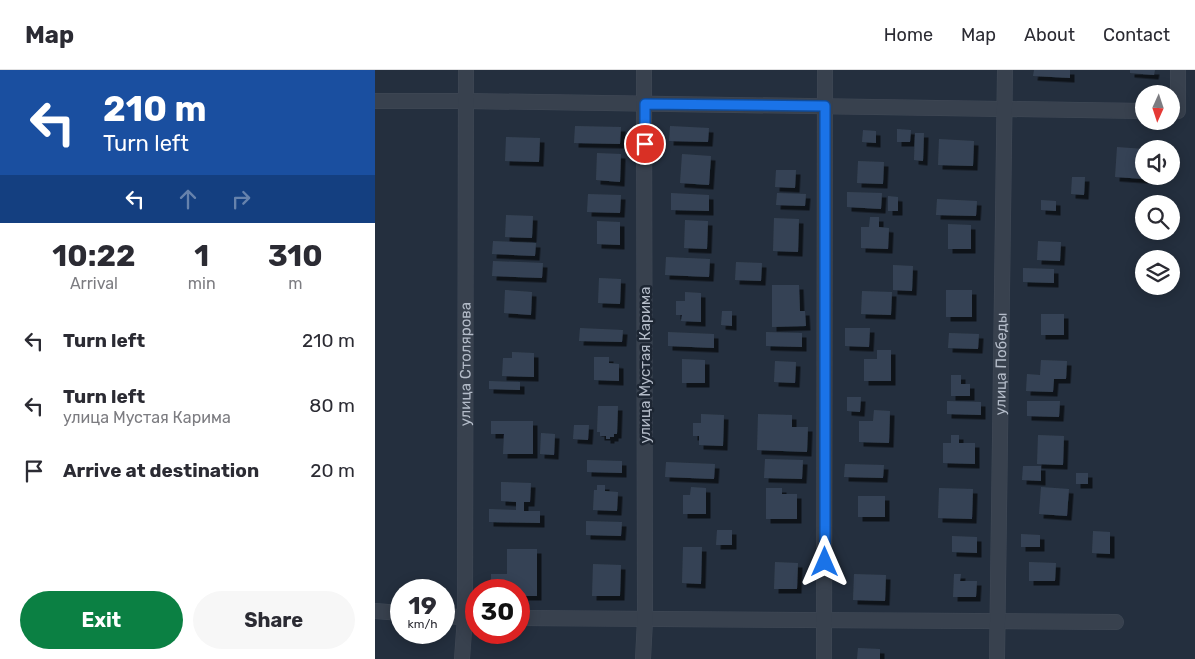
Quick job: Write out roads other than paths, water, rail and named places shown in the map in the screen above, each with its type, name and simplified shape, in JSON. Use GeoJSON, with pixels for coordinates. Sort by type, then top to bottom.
{"type":"FeatureCollection","features":[{"type":"Feature","properties":{"kind":"street","name":"улица Столярова"},"geometry":{"type":"LineString","coordinates":[[466,70],[471,579]]}},
{"type":"Feature","properties":{"kind":"street","name":"улица Мустая Карима"},"geometry":{"type":"LineString","coordinates":[[643,659],[645,620],[644,70]]}},
{"type":"Feature","properties":{"kind":"street"},"geometry":{"type":"LineString","coordinates":[[824,659],[825,70]]}},
{"type":"Feature","properties":{"kind":"street","name":"улица Победы"},"geometry":{"type":"LineString","coordinates":[[997,659],[1005,70]]}},
{"type":"Feature","properties":{"kind":"street"},"geometry":{"type":"LineString","coordinates":[[1177,85],[1178,70]]}},
{"type":"Feature","properties":{"kind":"street"},"geometry":{"type":"LineString","coordinates":[[375,101],[1135,111]]}},
{"type":"Feature","properties":{"kind":"street"},"geometry":{"type":"LineString","coordinates":[[375,612],[390,613]]}},
{"type":"Feature","properties":{"kind":"street"},"geometry":{"type":"LineString","coordinates":[[530,618],[1115,622]]}},
{"type":"Feature","properties":{"kind":"street","name":"улица Столярова"},"geometry":{"type":"LineString","coordinates":[[462,659],[465,644]]}}]}
